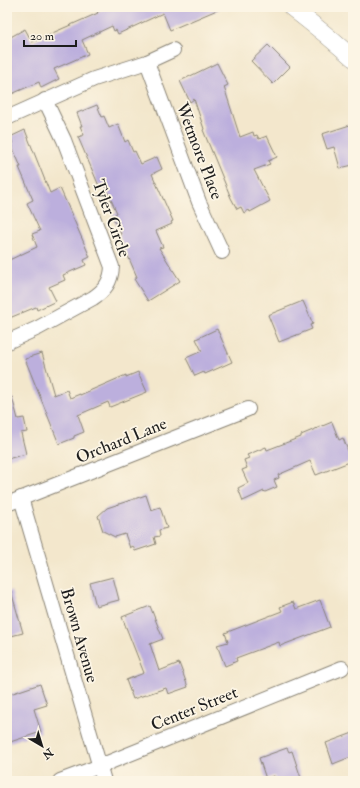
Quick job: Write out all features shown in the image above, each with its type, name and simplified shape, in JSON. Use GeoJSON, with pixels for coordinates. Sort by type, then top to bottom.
{"type":"FeatureCollection","features":[{"type":"Feature","properties":{"kind":"street"},"geometry":{"type":"LineString","coordinates":[[291,7],[353,58]]}},
{"type":"Feature","properties":{"kind":"street"},"geometry":{"type":"LineString","coordinates":[[7,118],[94,79],[147,62],[173,50]]}},
{"type":"Feature","properties":{"kind":"street","name":"Wetmore Place"},"geometry":{"type":"LineString","coordinates":[[147,62],[199,202],[222,252]]}},
{"type":"Feature","properties":{"kind":"street","name":"Tyler Circle"},"geometry":{"type":"LineString","coordinates":[[7,342],[38,328],[93,298],[108,284],[112,275],[110,260],[64,140],[46,100]]}},
{"type":"Feature","properties":{"kind":"street","name":"Orchard Lane"},"geometry":{"type":"LineString","coordinates":[[7,504],[248,408]]}},
{"type":"Feature","properties":{"kind":"street","name":"Brown Avenue"},"geometry":{"type":"LineString","coordinates":[[21,498],[104,781]]}},
{"type":"Feature","properties":{"kind":"street","name":"Center Street"},"geometry":{"type":"LineString","coordinates":[[60,781],[342,668]]}},
{"type":"Feature","properties":{"kind":"building"},"geometry":{"type":"Polygon","coordinates":[[[108,7],[224,7],[170,30],[163,13],[118,34],[116,30],[114,31],[112,26],[82,40],[88,54],[54,69],[59,79],[41,88],[39,82],[7,96],[7,39],[25,29],[32,42],[98,13],[97,12],[108,7]]]}},
{"type":"Feature","properties":{"kind":"building"},"geometry":{"type":"Polygon","coordinates":[[[268,45],[290,67],[273,84],[251,61],[268,45]]]}},
{"type":"Feature","properties":{"kind":"building"},"geometry":{"type":"Polygon","coordinates":[[[217,63],[228,85],[224,87],[240,137],[253,132],[254,136],[257,135],[259,139],[267,136],[277,157],[268,161],[270,164],[254,170],[270,201],[250,212],[249,210],[244,213],[241,207],[237,209],[231,198],[203,130],[204,129],[194,99],[190,102],[180,81],[217,63]]]}},
{"type":"Feature","properties":{"kind":"building"},"geometry":{"type":"Polygon","coordinates":[[[97,105],[109,128],[118,124],[125,142],[128,140],[133,152],[135,151],[141,164],[157,157],[162,169],[152,174],[173,221],[171,222],[172,224],[156,231],[163,247],[159,248],[180,281],[148,301],[134,279],[137,277],[119,235],[121,234],[112,216],[117,213],[104,184],[99,186],[78,137],[84,135],[77,113],[97,105]]]}},
{"type":"Feature","properties":{"kind":"building"},"geometry":{"type":"Polygon","coordinates":[[[353,124],[353,165],[340,168],[334,147],[327,149],[322,134],[353,124]]]}},
{"type":"Feature","properties":{"kind":"building"},"geometry":{"type":"Polygon","coordinates":[[[25,130],[50,193],[60,188],[90,257],[84,260],[86,265],[63,275],[65,280],[49,287],[56,301],[37,310],[36,307],[7,319],[7,261],[37,247],[32,234],[40,231],[27,203],[33,200],[11,144],[13,143],[10,137],[25,130]]]}},
{"type":"Feature","properties":{"kind":"building"},"geometry":{"type":"Polygon","coordinates":[[[303,301],[313,324],[310,325],[312,329],[279,342],[268,315],[303,301]]]}},
{"type":"Feature","properties":{"kind":"building"},"geometry":{"type":"Polygon","coordinates":[[[217,329],[232,362],[205,374],[204,372],[195,376],[186,358],[202,351],[196,339],[217,329]]]}},
{"type":"Feature","properties":{"kind":"building"},"geometry":{"type":"Polygon","coordinates":[[[42,353],[54,395],[67,390],[70,398],[126,375],[126,377],[138,372],[147,392],[110,407],[108,402],[78,415],[84,432],[59,444],[25,359],[42,353]]]}},
{"type":"Feature","properties":{"kind":"building"},"geometry":{"type":"Polygon","coordinates":[[[12,397],[18,419],[24,418],[27,432],[21,433],[26,454],[7,459],[7,398],[12,397]]]}},
{"type":"Feature","properties":{"kind":"building"},"geometry":{"type":"Polygon","coordinates":[[[332,422],[339,440],[343,438],[352,461],[316,475],[310,461],[278,475],[279,478],[274,480],[277,487],[265,492],[264,491],[243,501],[238,488],[248,483],[242,470],[247,468],[244,460],[249,458],[247,455],[266,447],[267,450],[301,437],[301,435],[332,422]]]}},
{"type":"Feature","properties":{"kind":"building"},"geometry":{"type":"Polygon","coordinates":[[[146,495],[151,510],[160,507],[167,528],[159,530],[160,536],[154,537],[156,544],[135,551],[133,546],[130,548],[125,534],[115,537],[103,531],[98,516],[107,508],[146,495]]]}},
{"type":"Feature","properties":{"kind":"building"},"geometry":{"type":"Polygon","coordinates":[[[113,577],[119,600],[96,606],[90,583],[113,577]]]}},
{"type":"Feature","properties":{"kind":"building"},"geometry":{"type":"Polygon","coordinates":[[[11,591],[23,633],[7,637],[7,592],[11,591]]]}},
{"type":"Feature","properties":{"kind":"building"},"geometry":{"type":"Polygon","coordinates":[[[320,600],[330,627],[280,646],[279,642],[236,658],[237,661],[225,666],[217,645],[228,642],[225,633],[282,611],[280,607],[293,602],[296,609],[320,600]]]}},
{"type":"Feature","properties":{"kind":"building"},"geometry":{"type":"Polygon","coordinates":[[[150,606],[163,639],[150,644],[159,671],[179,663],[188,687],[168,694],[166,688],[133,699],[126,680],[144,673],[122,617],[150,606]]]}},
{"type":"Feature","properties":{"kind":"building"},"geometry":{"type":"Polygon","coordinates":[[[40,684],[47,705],[34,709],[41,732],[7,743],[7,695],[40,684]]]}},
{"type":"Feature","properties":{"kind":"building"},"geometry":{"type":"Polygon","coordinates":[[[353,733],[353,756],[333,764],[326,743],[353,733]]]}},
{"type":"Feature","properties":{"kind":"building"},"geometry":{"type":"Polygon","coordinates":[[[287,748],[289,752],[292,751],[302,781],[276,781],[274,776],[266,779],[259,758],[287,748]]]}}]}
